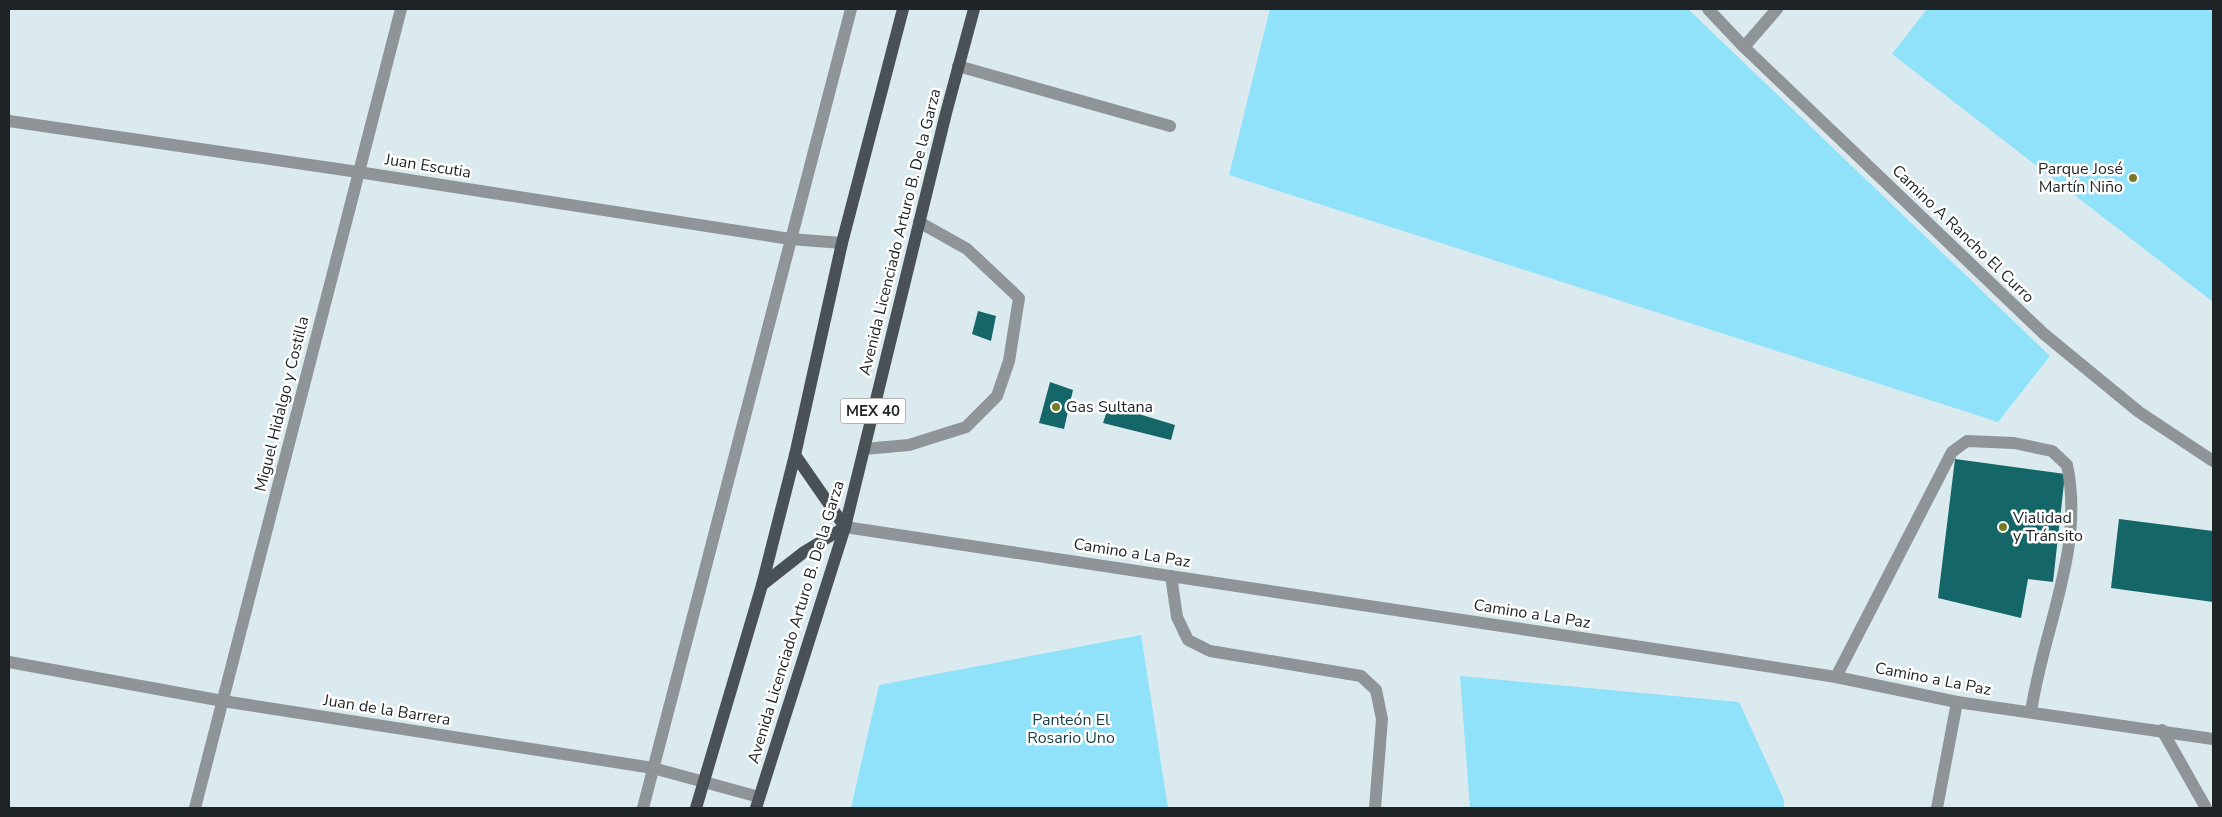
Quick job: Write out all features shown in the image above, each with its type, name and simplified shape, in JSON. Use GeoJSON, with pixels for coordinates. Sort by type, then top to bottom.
{"type":"FeatureCollection","features":[{"type":"Feature","properties":{"kind":"main road"},"geometry":{"type":"LineString","coordinates":[[696,808],[762,585],[795,455],[842,243],[904,9]]}},
{"type":"Feature","properties":{"kind":"main road","name":"Avenida Licenciado Arturo B. De la Garza"},"geometry":{"type":"LineString","coordinates":[[758,803],[845,527],[919,222],[974,9]]}},
{"type":"Feature","properties":{"kind":"main road"},"geometry":{"type":"LineString","coordinates":[[762,585],[804,552],[845,527],[795,455]]}},
{"type":"Feature","properties":{"kind":"street","name":"Miguel Hidalgo y Costilla"},"geometry":{"type":"LineString","coordinates":[[195,808],[401,9]]}},
{"type":"Feature","properties":{"kind":"street"},"geometry":{"type":"LineString","coordinates":[[643,808],[851,9]]}},
{"type":"Feature","properties":{"kind":"street","name":"Camino A Rancho El Curro"},"geometry":{"type":"LineString","coordinates":[[1708,9],[1744,47],[2044,334],[2139,412],[2213,461]]}},
{"type":"Feature","properties":{"kind":"street"},"geometry":{"type":"LineString","coordinates":[[1744,47],[1778,9]]}},
{"type":"Feature","properties":{"kind":"street"},"geometry":{"type":"LineString","coordinates":[[958,66],[1170,126]]}},
{"type":"Feature","properties":{"kind":"street","name":"Juan Escutia"},"geometry":{"type":"LineString","coordinates":[[9,121],[358,172],[790,239],[842,243]]}},
{"type":"Feature","properties":{"kind":"street"},"geometry":{"type":"LineString","coordinates":[[864,449],[909,445],[966,427],[997,396],[1009,361],[1019,298],[967,249],[919,222]]}},
{"type":"Feature","properties":{"kind":"street"},"geometry":{"type":"LineString","coordinates":[[1836,677],[1952,452],[1967,441],[2014,443],[2052,451],[2067,464],[2073,509],[2071,543],[2035,686],[2031,712]]}},
{"type":"Feature","properties":{"kind":"street","name":"Camino a La Paz"},"geometry":{"type":"LineString","coordinates":[[845,527],[1836,677],[1957,702],[2162,730],[2213,739]]}},
{"type":"Feature","properties":{"kind":"street"},"geometry":{"type":"LineString","coordinates":[[1171,576],[1176,617],[1188,640],[1210,651],[1361,676],[1376,690],[1382,719],[1375,808]]}},
{"type":"Feature","properties":{"kind":"street","name":"Juan de la Barrera"},"geometry":{"type":"LineString","coordinates":[[9,662],[223,701],[652,768],[703,782],[758,803]]}},
{"type":"Feature","properties":{"kind":"street"},"geometry":{"type":"LineString","coordinates":[[1937,808],[1957,702]]}},
{"type":"Feature","properties":{"kind":"street"},"geometry":{"type":"LineString","coordinates":[[2162,730],[2206,808]]}},
{"type":"Feature","properties":{"kind":"green space"},"geometry":{"type":"Polygon","coordinates":[[[1270,9],[1688,9],[2050,356],[1998,422],[1229,175],[1270,9]]]}},
{"type":"Feature","properties":{"kind":"green space","name":"Parque José Martín Niño"},"geometry":{"type":"Polygon","coordinates":[[[1927,9],[2213,9],[2213,302],[1892,54],[1927,9]]]}},
{"type":"Feature","properties":{"kind":"green space","name":"Panteón El Rosario Uno"},"geometry":{"type":"Polygon","coordinates":[[[1141,635],[1168,808],[851,808],[879,685],[1141,635]]]}},
{"type":"Feature","properties":{"kind":"green space"},"geometry":{"type":"Polygon","coordinates":[[[1460,676],[1739,702],[1784,800],[1784,808],[1470,808],[1460,676]]]}},
{"type":"Feature","properties":{"kind":"building"},"geometry":{"type":"Polygon","coordinates":[[[978,311],[996,316],[991,341],[972,334],[978,311]]]}},
{"type":"Feature","properties":{"kind":"building","name":"Gas Sultana"},"geometry":{"type":"Polygon","coordinates":[[[1050,382],[1073,390],[1064,429],[1039,423],[1050,382]]]}},
{"type":"Feature","properties":{"kind":"building"},"geometry":{"type":"Polygon","coordinates":[[[1109,405],[1175,425],[1171,440],[1103,423],[1109,405]]]}},
{"type":"Feature","properties":{"kind":"building","name":"Vialidad y Tránsito"},"geometry":{"type":"Polygon","coordinates":[[[1955,459],[2065,474],[2053,582],[2028,579],[2021,618],[1938,598],[1955,459]]]}},
{"type":"Feature","properties":{"kind":"building"},"geometry":{"type":"Polygon","coordinates":[[[2119,519],[2213,531],[2213,602],[2111,588],[2119,519]]]}},
{"type":"Feature","properties":{"kind":"place","name":"Parque José Martín Niño"},"geometry":{"type":"Point","coordinates":[2133,178]}},
{"type":"Feature","properties":{"kind":"place","name":"Gas Sultana"},"geometry":{"type":"Point","coordinates":[1056,407]}},
{"type":"Feature","properties":{"kind":"place","name":"Vialidad y Tránsito"},"geometry":{"type":"Point","coordinates":[2003,527]}}]}
